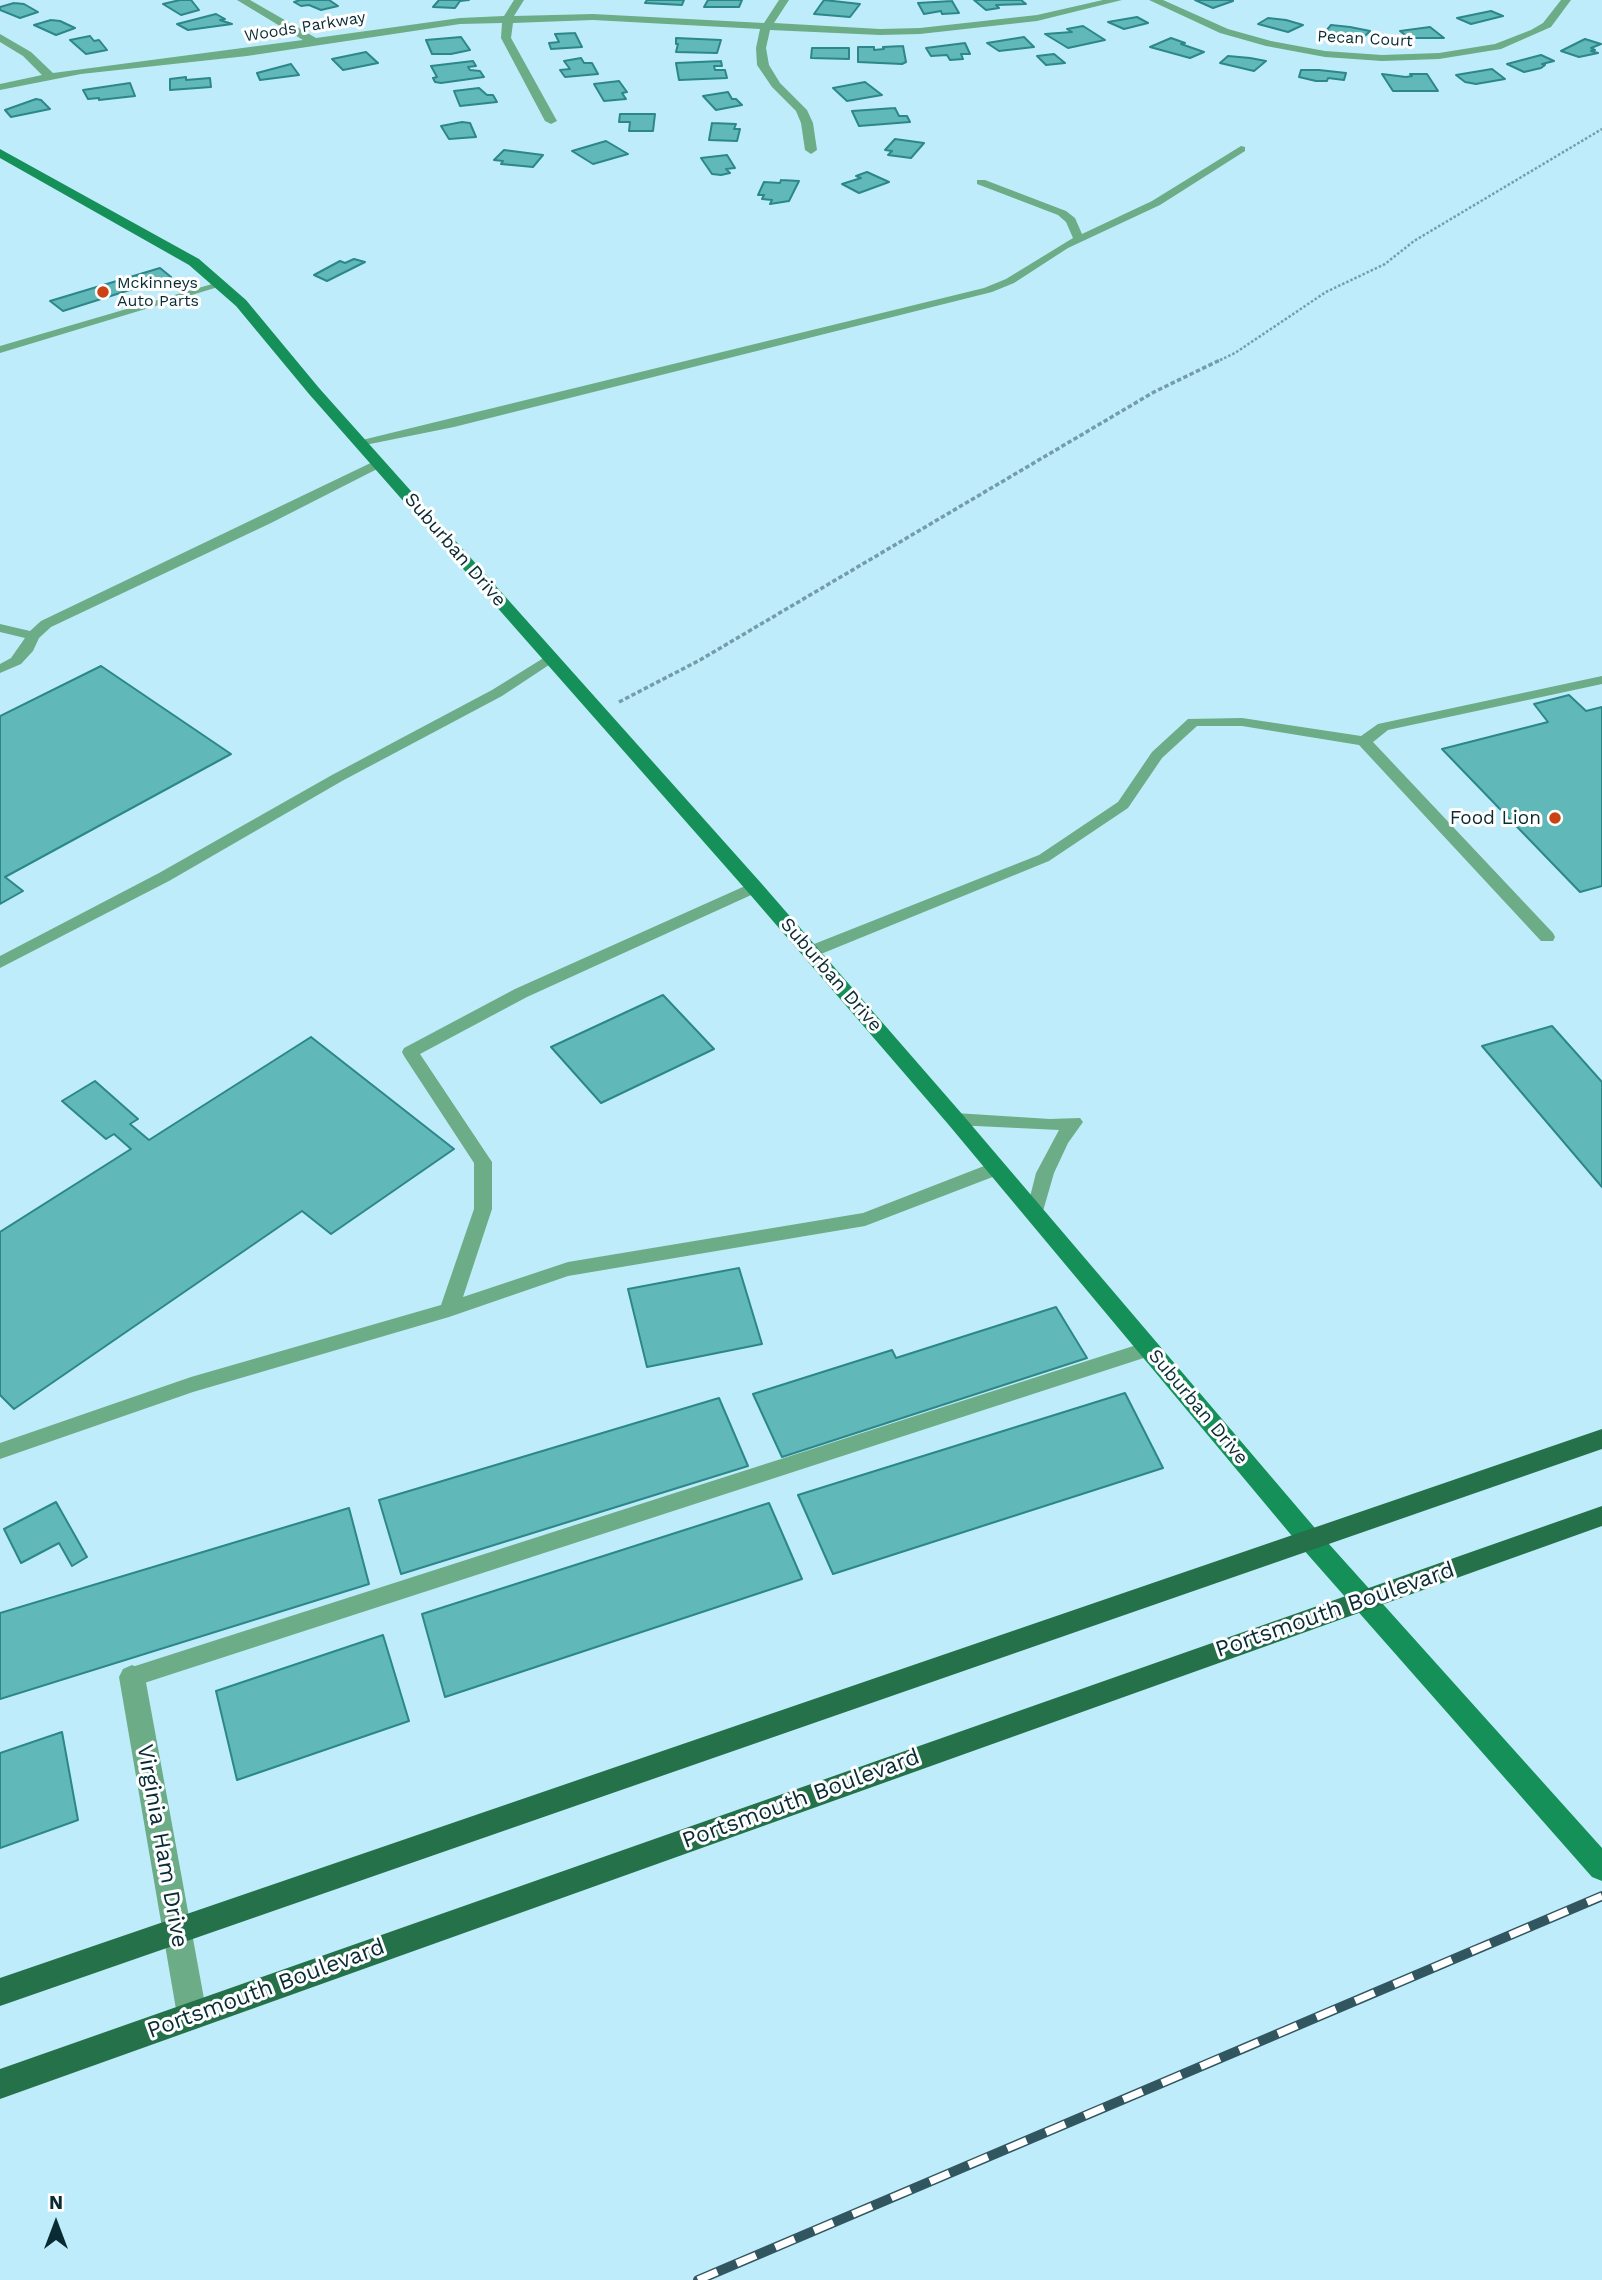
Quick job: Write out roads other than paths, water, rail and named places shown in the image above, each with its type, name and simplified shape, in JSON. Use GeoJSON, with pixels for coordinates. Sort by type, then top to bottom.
{"type":"FeatureCollection","features":[{"type":"Feature","properties":{"kind":"main road","name":"Suburban Drive"},"geometry":{"type":"LineString","coordinates":[[0,153],[73,196],[155,238],[223,284],[955,1119],[1362,1600],[1602,1868]]}},
{"type":"Feature","properties":{"kind":"main road"},"geometry":{"type":"LineString","coordinates":[[0,1992],[1602,1439]]}},
{"type":"Feature","properties":{"kind":"main road","name":"Portsmouth Boulevard"},"geometry":{"type":"LineString","coordinates":[[0,2084],[1602,1516]]}},
{"type":"Feature","properties":{"kind":"street"},"geometry":{"type":"LineString","coordinates":[[242,0],[314,42]]}},
{"type":"Feature","properties":{"kind":"street"},"geometry":{"type":"LineString","coordinates":[[519,0],[508,18],[506,38],[551,121]]}},
{"type":"Feature","properties":{"kind":"street"},"geometry":{"type":"LineString","coordinates":[[784,0],[766,26],[761,48],[762,65],[776,85],[801,110],[807,123],[811,150]]}},
{"type":"Feature","properties":{"kind":"street","name":"Woods Parkway"},"geometry":{"type":"LineString","coordinates":[[0,87],[49,76],[247,53],[426,24],[508,18],[593,17],[880,32],[960,28],[1037,18],[1117,0]]}},
{"type":"Feature","properties":{"kind":"street","name":"Pecan Court"},"geometry":{"type":"LineString","coordinates":[[1154,0],[1224,31],[1270,44],[1325,54],[1382,58],[1439,56],[1506,44],[1547,25],[1566,0]]}},
{"type":"Feature","properties":{"kind":"street"},"geometry":{"type":"LineString","coordinates":[[0,37],[27,54],[49,76]]}},
{"type":"Feature","properties":{"kind":"street","name":"Virginia Ham Drive"},"geometry":{"type":"LineString","coordinates":[[132,1677],[192,2015]]}},
{"type":"Feature","properties":{"kind":"lane"},"geometry":{"type":"LineString","coordinates":[[360,442],[454,423],[988,290],[1010,281],[1046,256],[1156,203],[1241,149]]}},
{"type":"Feature","properties":{"kind":"lane"},"geometry":{"type":"LineString","coordinates":[[981,182],[1062,213],[1071,220],[1079,239]]}},
{"type":"Feature","properties":{"kind":"lane"},"geometry":{"type":"LineString","coordinates":[[0,350],[223,284]]}},
{"type":"Feature","properties":{"kind":"lane"},"geometry":{"type":"LineString","coordinates":[[0,669],[16,661],[28,648],[33,636],[46,624],[266,520],[379,463]]}},
{"type":"Feature","properties":{"kind":"lane"},"geometry":{"type":"LineString","coordinates":[[0,628],[33,636]]}},
{"type":"Feature","properties":{"kind":"lane"},"geometry":{"type":"LineString","coordinates":[[0,963],[164,877],[337,778],[497,694],[550,658]]}},
{"type":"Feature","properties":{"kind":"lane"},"geometry":{"type":"LineString","coordinates":[[1364,741],[1383,727],[1602,680]]}},
{"type":"Feature","properties":{"kind":"lane"},"geometry":{"type":"LineString","coordinates":[[810,952],[1044,858],[1122,806],[1157,755],[1193,722],[1242,722],[1364,741],[1547,937]]}},
{"type":"Feature","properties":{"kind":"lane"},"geometry":{"type":"LineString","coordinates":[[449,1310],[483,1209],[483,1162],[410,1052],[521,993],[754,887]]}},
{"type":"Feature","properties":{"kind":"lane"},"geometry":{"type":"LineString","coordinates":[[955,1119],[1050,1125],[1074,1122],[1061,1140],[1045,1173],[1035,1213]]}},
{"type":"Feature","properties":{"kind":"lane"},"geometry":{"type":"LineString","coordinates":[[0,1451],[191,1385],[449,1310],[568,1269],[864,1219],[997,1168]]}},
{"type":"Feature","properties":{"kind":"lane"},"geometry":{"type":"LineString","coordinates":[[132,1677],[1149,1349]]}},
{"type":"Feature","properties":{"kind":"railway"},"geometry":{"type":"LineString","coordinates":[[698,2280],[1602,1896]]}},
{"type":"Feature","properties":{"kind":"place","name":"Mckinneys Auto Parts"},"geometry":{"type":"Point","coordinates":[103,292]}},
{"type":"Feature","properties":{"kind":"place","name":"Food Lion"},"geometry":{"type":"Point","coordinates":[1555,818]}}]}
